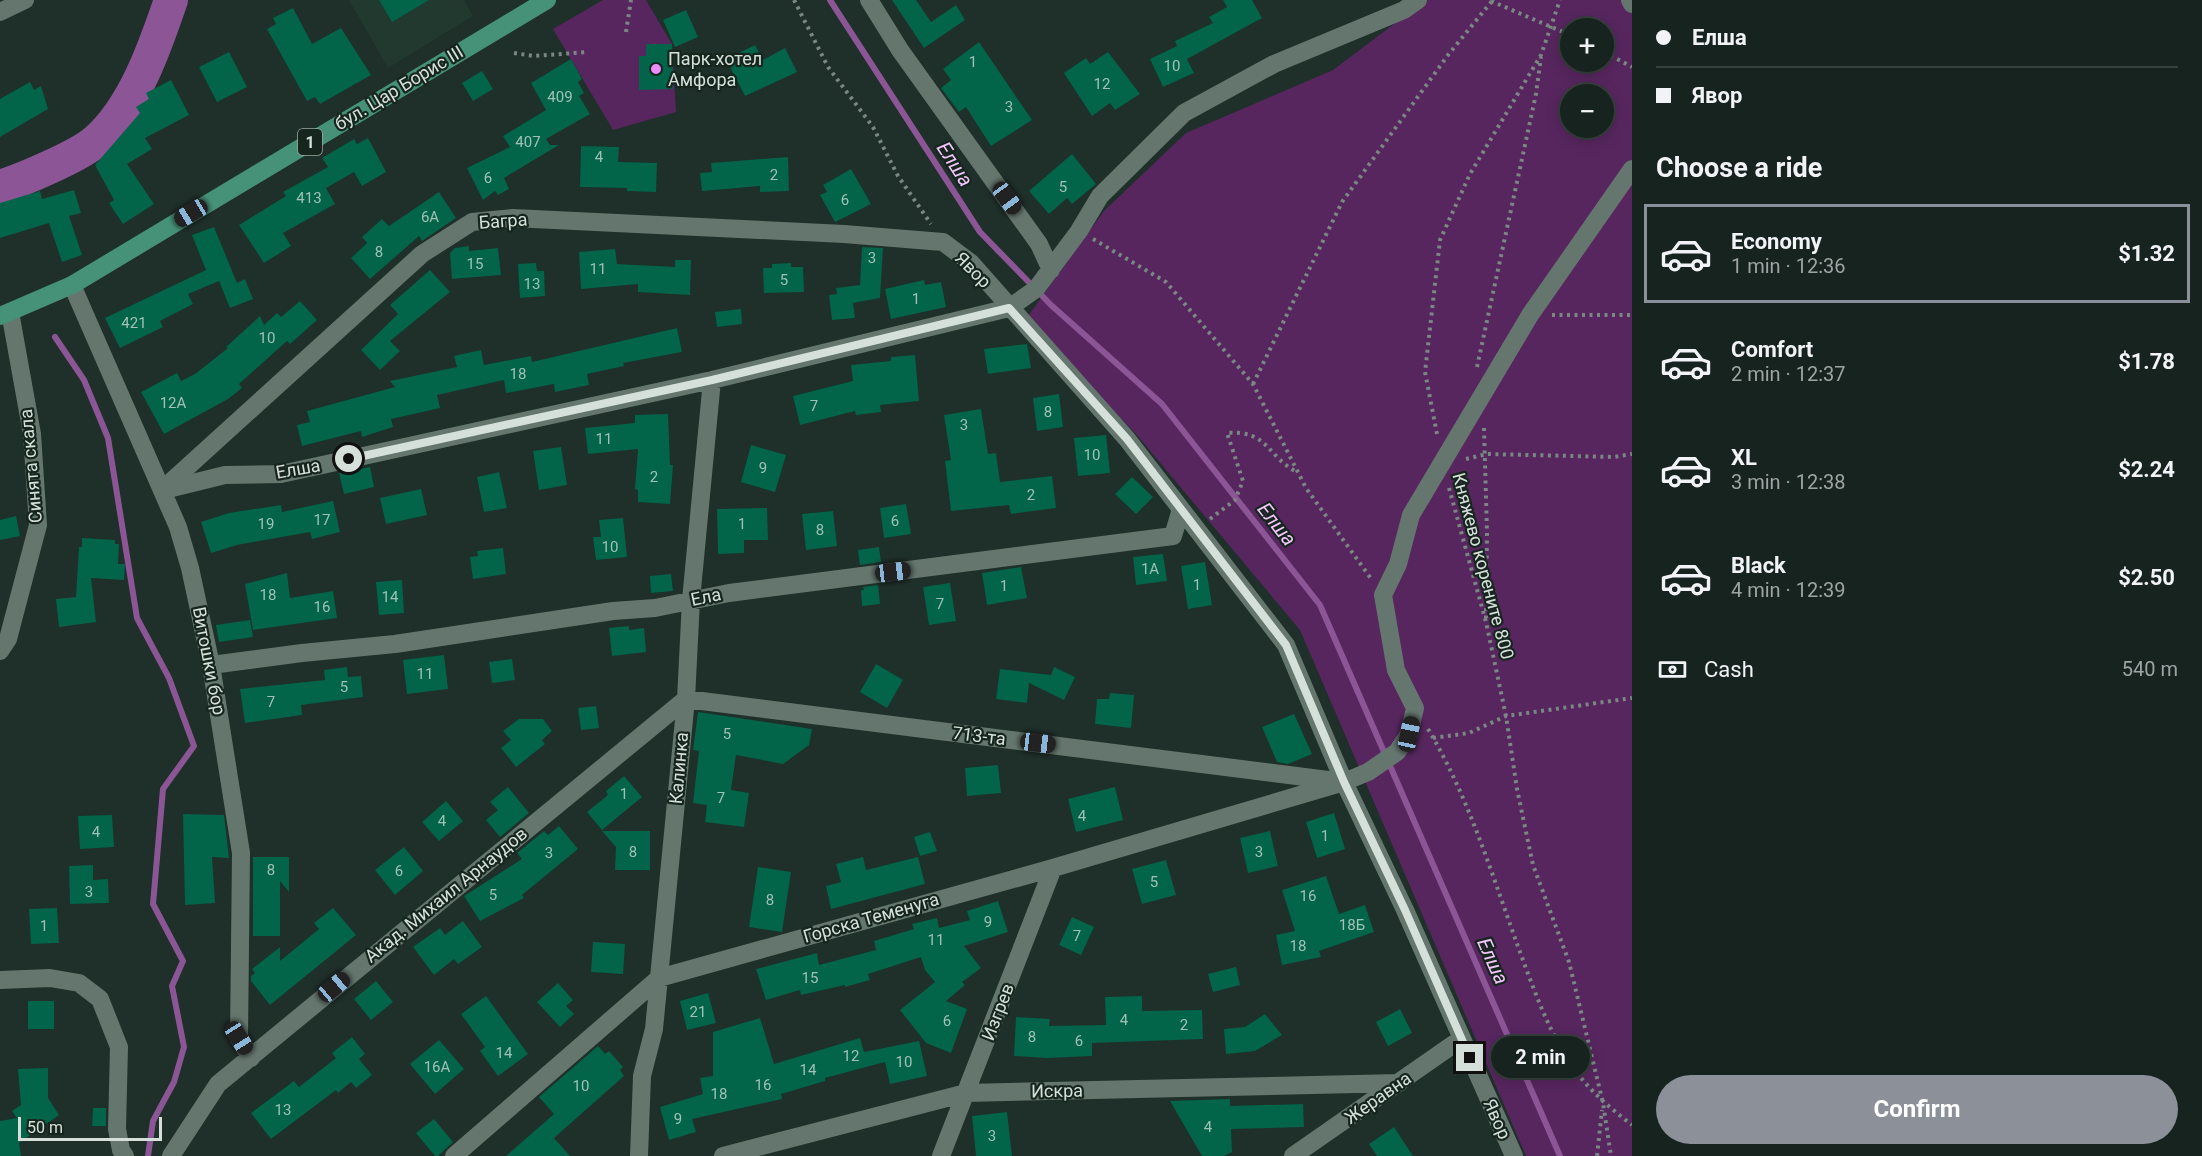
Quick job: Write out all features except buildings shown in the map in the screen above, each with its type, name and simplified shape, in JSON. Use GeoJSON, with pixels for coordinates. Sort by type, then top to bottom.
{"type":"FeatureCollection","features":[{"type":"Feature","properties":{"kind":"main road","name":"бул. Цар Борис III"},"geometry":{"type":"LineString","coordinates":[[5,314],[72,285],[547,0]]}},
{"type":"Feature","properties":{"kind":"street"},"geometry":{"type":"LineString","coordinates":[[0,12],[25,0]]}},
{"type":"Feature","properties":{"kind":"street"},"geometry":{"type":"LineString","coordinates":[[869,0],[900,50],[1039,244],[1051,270]]}},
{"type":"Feature","properties":{"kind":"street","name":"Елша"},"geometry":{"type":"LineString","coordinates":[[162,490],[225,475],[281,474],[712,380],[1009,308],[1036,289],[1079,231],[1101,196],[1184,113],[1274,64],[1404,10],[1419,0]]}},
{"type":"Feature","properties":{"kind":"street"},"geometry":{"type":"LineString","coordinates":[[1415,708],[1396,670],[1383,595],[1398,564],[1412,515],[1530,315],[1632,169]]}},
{"type":"Feature","properties":{"kind":"street","name":"Багра"},"geometry":{"type":"LineString","coordinates":[[162,490],[422,254],[472,222],[513,218],[844,234],[943,242]]}},
{"type":"Feature","properties":{"kind":"street","name":"Явор"},"geometry":{"type":"LineString","coordinates":[[943,242],[971,263],[1127,439],[1286,645],[1344,782],[1405,910],[1514,1156]]}},
{"type":"Feature","properties":{"kind":"street","name":"Витошки бор"},"geometry":{"type":"LineString","coordinates":[[72,285],[162,490],[190,568],[211,665],[241,853],[239,1038],[251,1058]]}},
{"type":"Feature","properties":{"kind":"street","name":"Синята скала"},"geometry":{"type":"LineString","coordinates":[[0,651],[8,639],[38,525],[32,434],[5,314]]}},
{"type":"Feature","properties":{"kind":"street","name":"Калинка"},"geometry":{"type":"LineString","coordinates":[[639,1156],[642,1076],[654,1029],[686,699],[691,600],[712,380]]}},
{"type":"Feature","properties":{"kind":"street","name":"Ела"},"geometry":{"type":"LineString","coordinates":[[211,665],[395,644],[613,611],[655,608],[729,593],[1173,537],[1182,509]]}},
{"type":"Feature","properties":{"kind":"street","name":"713-та"},"geometry":{"type":"LineString","coordinates":[[686,699],[1344,782]]}},
{"type":"Feature","properties":{"kind":"street","name":"Акад. Михаил Арнаудов"},"geometry":{"type":"LineString","coordinates":[[171,1156],[218,1084],[686,699]]}},
{"type":"Feature","properties":{"kind":"street","name":"Горска Теменуга"},"geometry":{"type":"LineString","coordinates":[[454,1156],[659,978],[1053,868],[1344,782],[1368,772],[1396,752],[1409,734],[1415,708]]}},
{"type":"Feature","properties":{"kind":"street","name":"Изгрев"},"geometry":{"type":"LineString","coordinates":[[941,1156],[1053,868]]}},
{"type":"Feature","properties":{"kind":"street"},"geometry":{"type":"LineString","coordinates":[[0,980],[60,980],[79,983],[100,999],[119,1047],[117,1129],[120,1150],[125,1156]]}},
{"type":"Feature","properties":{"kind":"street","name":"Жеравна"},"geometry":{"type":"LineString","coordinates":[[1293,1156],[1461,1039]]}},
{"type":"Feature","properties":{"kind":"street","name":"Искра"},"geometry":{"type":"LineString","coordinates":[[723,1156],[966,1093],[1399,1083]]}},
{"type":"Feature","properties":{"kind":"path"},"geometry":{"type":"LineString","coordinates":[[626,32],[632,0]]}},
{"type":"Feature","properties":{"kind":"path"},"geometry":{"type":"LineString","coordinates":[[794,0],[828,67],[873,127],[898,176],[943,242]]}},
{"type":"Feature","properties":{"kind":"path","name":"Княжево корените 800"},"geometry":{"type":"LineString","coordinates":[[1560,0],[1541,55],[1470,174],[1440,240],[1425,372],[1442,466],[1459,516],[1506,716],[1517,789],[1533,865],[1569,962],[1603,1103],[1611,1156]]}},
{"type":"Feature","properties":{"kind":"path"},"geometry":{"type":"LineString","coordinates":[[1254,384],[1342,202],[1448,55],[1491,1],[1560,30]]}},
{"type":"Feature","properties":{"kind":"path"},"geometry":{"type":"LineString","coordinates":[[514,53],[534,56],[588,52]]}},
{"type":"Feature","properties":{"kind":"path"},"geometry":{"type":"LineString","coordinates":[[1614,57],[1632,67]]}},
{"type":"Feature","properties":{"kind":"path"},"geometry":{"type":"LineString","coordinates":[[1079,231],[1166,282],[1254,384],[1306,488],[1383,595]]}},
{"type":"Feature","properties":{"kind":"path"},"geometry":{"type":"LineString","coordinates":[[1530,315],[1632,315]]}},
{"type":"Feature","properties":{"kind":"path"},"geometry":{"type":"LineString","coordinates":[[1219,512],[1234,500],[1243,481],[1227,434],[1245,432],[1272,448],[1283,465],[1298,472]]}},
{"type":"Feature","properties":{"kind":"path"},"geometry":{"type":"LineString","coordinates":[[1442,466],[1486,454],[1614,457],[1632,454]]}},
{"type":"Feature","properties":{"kind":"path"},"geometry":{"type":"LineString","coordinates":[[1433,738],[1468,732],[1506,716],[1632,698]]}},
{"type":"Feature","properties":{"kind":"path"},"geometry":{"type":"LineString","coordinates":[[1415,708],[1433,738],[1480,845],[1538,1001],[1571,1064],[1603,1103],[1632,1125]]}},
{"type":"Feature","properties":{"kind":"path"},"geometry":{"type":"LineString","coordinates":[[1597,1156],[1603,1103]]}},
{"type":"Feature","properties":{"kind":"shaded area"},"geometry":{"type":"Polygon","coordinates":[[[349,0],[464,0],[473,16],[388,68],[349,0]]]}},
{"type":"Feature","properties":{"kind":"shaded area"},"geometry":{"type":"Polygon","coordinates":[[[603,0],[646,0],[672,44],[676,112],[613,130],[553,29],[603,0]]]}},
{"type":"Feature","properties":{"kind":"shaded area"},"geometry":{"type":"Polygon","coordinates":[[[1426,0],[1632,0],[1632,1156],[1526,1156],[1300,630],[1136,434],[1026,319],[1104,211],[1186,133],[1333,70],[1426,0]]]}},
{"type":"Feature","properties":{"kind":"waterway"},"geometry":{"type":"LineString","coordinates":[[0,187],[77,154],[96,141],[109,127],[122,112],[142,76],[171,0]]}},
{"type":"Feature","properties":{"kind":"waterway","name":"Елша"},"geometry":{"type":"LineString","coordinates":[[830,0],[980,232],[1051,305],[1162,404],[1320,605],[1560,1156]]}},
{"type":"Feature","properties":{"kind":"waterway"},"geometry":{"type":"LineString","coordinates":[[55,337],[84,380],[108,438],[137,618],[169,678],[194,746],[163,789],[153,904],[183,961],[172,986],[184,1047],[174,1082],[153,1121],[148,1156]]}},
{"type":"Feature","properties":{"kind":"place","name":"Парк-хотел Амфора"},"geometry":{"type":"Point","coordinates":[656,69]}},
{"type":"Feature","properties":{"kind":"route"},"geometry":{"type":"LineString","coordinates":[[349,459],[712,380],[1009,308],[1127,439],[1286,645],[1344,782],[1405,910],[1470,1058]]}}]}
